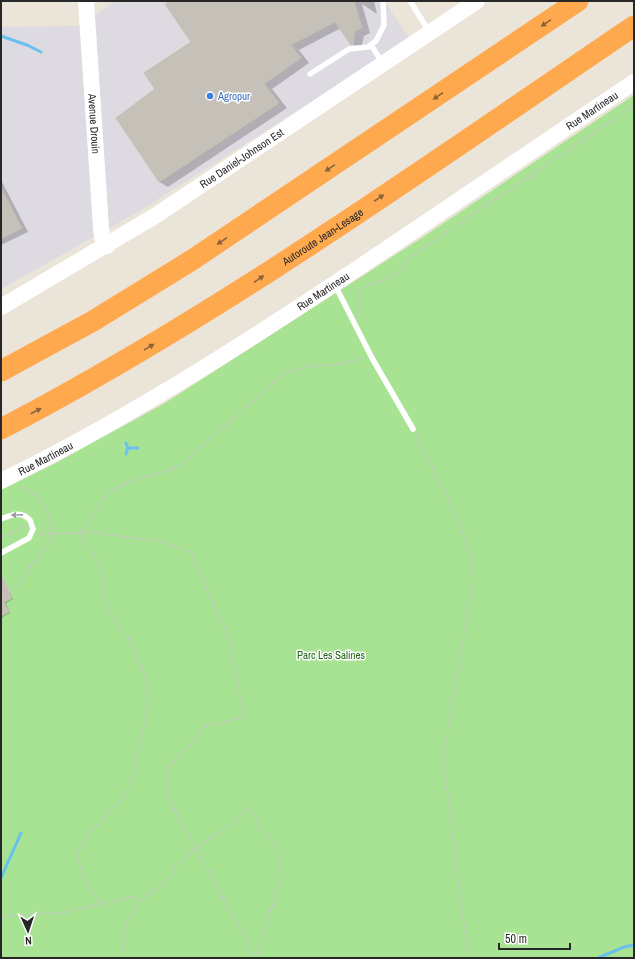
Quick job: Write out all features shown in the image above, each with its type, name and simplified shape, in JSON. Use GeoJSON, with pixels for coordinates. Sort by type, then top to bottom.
{"type":"FeatureCollection","features":[{"type":"Feature","properties":{"kind":"highway"},"geometry":{"type":"LineString","coordinates":[[1,371],[93,321],[192,260],[578,1]]}},
{"type":"Feature","properties":{"kind":"highway","name":"Autoroute Jean-Lesage"},"geometry":{"type":"LineString","coordinates":[[1,429],[118,365],[228,299],[634,26]]}},
{"type":"Feature","properties":{"kind":"street","name":"Avenue Drouin"},"geometry":{"type":"LineString","coordinates":[[86,1],[101,228],[102,237],[107,246]]}},
{"type":"Feature","properties":{"kind":"street","name":"Rue Daniel-Johnson Est"},"geometry":{"type":"LineString","coordinates":[[1,307],[107,246],[187,195],[477,1]]}},
{"type":"Feature","properties":{"kind":"street","name":"Rue Martineau"},"geometry":{"type":"LineString","coordinates":[[8,484],[171,389],[243,345],[634,82]]}},
{"type":"Feature","properties":{"kind":"lane"},"geometry":{"type":"LineString","coordinates":[[310,74],[349,49],[371,45],[378,39],[384,25],[383,1]]}},
{"type":"Feature","properties":{"kind":"lane"},"geometry":{"type":"LineString","coordinates":[[410,1],[430,33]]}},
{"type":"Feature","properties":{"kind":"lane"},"geometry":{"type":"LineString","coordinates":[[371,45],[384,64]]}},
{"type":"Feature","properties":{"kind":"lane"},"geometry":{"type":"LineString","coordinates":[[334,284],[341,294],[372,358],[413,429]]}},
{"type":"Feature","properties":{"kind":"lane"},"geometry":{"type":"LineString","coordinates":[[1,519],[14,514],[21,514],[30,520],[33,529],[29,538],[1,553]]}},
{"type":"Feature","properties":{"kind":"path"},"geometry":{"type":"LineString","coordinates":[[360,318],[358,295],[363,287],[395,276],[409,259],[422,249],[634,106]]}},
{"type":"Feature","properties":{"kind":"path"},"geometry":{"type":"LineString","coordinates":[[80,533],[108,493],[124,484],[162,473],[182,464],[283,374],[306,367],[347,363],[366,356]]}},
{"type":"Feature","properties":{"kind":"path"},"geometry":{"type":"LineString","coordinates":[[413,429],[460,522],[470,555],[472,587],[443,758],[468,958]]}},
{"type":"Feature","properties":{"kind":"path"},"geometry":{"type":"LineString","coordinates":[[1,575],[8,591],[19,584],[35,559],[48,546],[52,535],[51,520],[43,505],[26,490],[8,484]]}},
{"type":"Feature","properties":{"kind":"path"},"geometry":{"type":"LineString","coordinates":[[1,537],[27,525]]}},
{"type":"Feature","properties":{"kind":"path"},"geometry":{"type":"LineString","coordinates":[[38,534],[52,535],[89,532],[165,542],[191,553],[229,638],[244,717],[207,726],[166,770],[167,796],[256,958]]}},
{"type":"Feature","properties":{"kind":"path"},"geometry":{"type":"LineString","coordinates":[[80,533],[99,563],[106,603],[133,648],[144,674],[149,700],[131,785],[120,802],[85,836],[78,854],[82,877],[100,904]]}},
{"type":"Feature","properties":{"kind":"path"},"geometry":{"type":"LineString","coordinates":[[122,958],[125,925],[141,900],[171,877],[174,868],[196,848],[235,822],[250,807],[260,828],[277,849],[282,874],[256,958]]}},
{"type":"Feature","properties":{"kind":"path"},"geometry":{"type":"LineString","coordinates":[[1,920],[6,916],[62,913],[132,897],[141,900]]}},
{"type":"Feature","properties":{"kind":"shaded area"},"geometry":{"type":"Polygon","coordinates":[[[115,1],[384,1],[410,39],[138,212],[1,289],[1,27],[81,26],[115,1]]]}},
{"type":"Feature","properties":{"kind":"green space","name":"Parc Les Salines"},"geometry":{"type":"Polygon","coordinates":[[[634,95],[634,958],[1,958],[1,489],[54,464],[165,403],[420,239],[634,95]]]}},
{"type":"Feature","properties":{"kind":"building","name":"Agropur"},"geometry":{"type":"Polygon","coordinates":[[[170,1],[354,1],[362,28],[355,31],[353,44],[351,45],[335,22],[291,45],[301,58],[264,84],[279,103],[159,182],[116,118],[155,89],[144,73],[191,42],[165,4],[170,1]]]}},
{"type":"Feature","properties":{"kind":"building"},"geometry":{"type":"Polygon","coordinates":[[[1,188],[22,228],[1,239],[1,188]]]}},
{"type":"Feature","properties":{"kind":"building"},"geometry":{"type":"Polygon","coordinates":[[[1,575],[12,598],[4,602],[9,612],[1,616],[1,575]]]}},
{"type":"Feature","properties":{"kind":"waterway"},"geometry":{"type":"LineString","coordinates":[[1,36],[27,45],[41,52]]}},
{"type":"Feature","properties":{"kind":"waterway"},"geometry":{"type":"LineString","coordinates":[[126,443],[128,448]]}},
{"type":"Feature","properties":{"kind":"waterway"},"geometry":{"type":"LineString","coordinates":[[126,454],[128,448],[138,448]]}},
{"type":"Feature","properties":{"kind":"waterway"},"geometry":{"type":"LineString","coordinates":[[1,878],[21,833]]}},
{"type":"Feature","properties":{"kind":"waterway"},"geometry":{"type":"LineString","coordinates":[[598,958],[624,947],[634,945]]}},
{"type":"Feature","properties":{"kind":"place","name":"Agropur"},"geometry":{"type":"Point","coordinates":[210,96]}}]}
